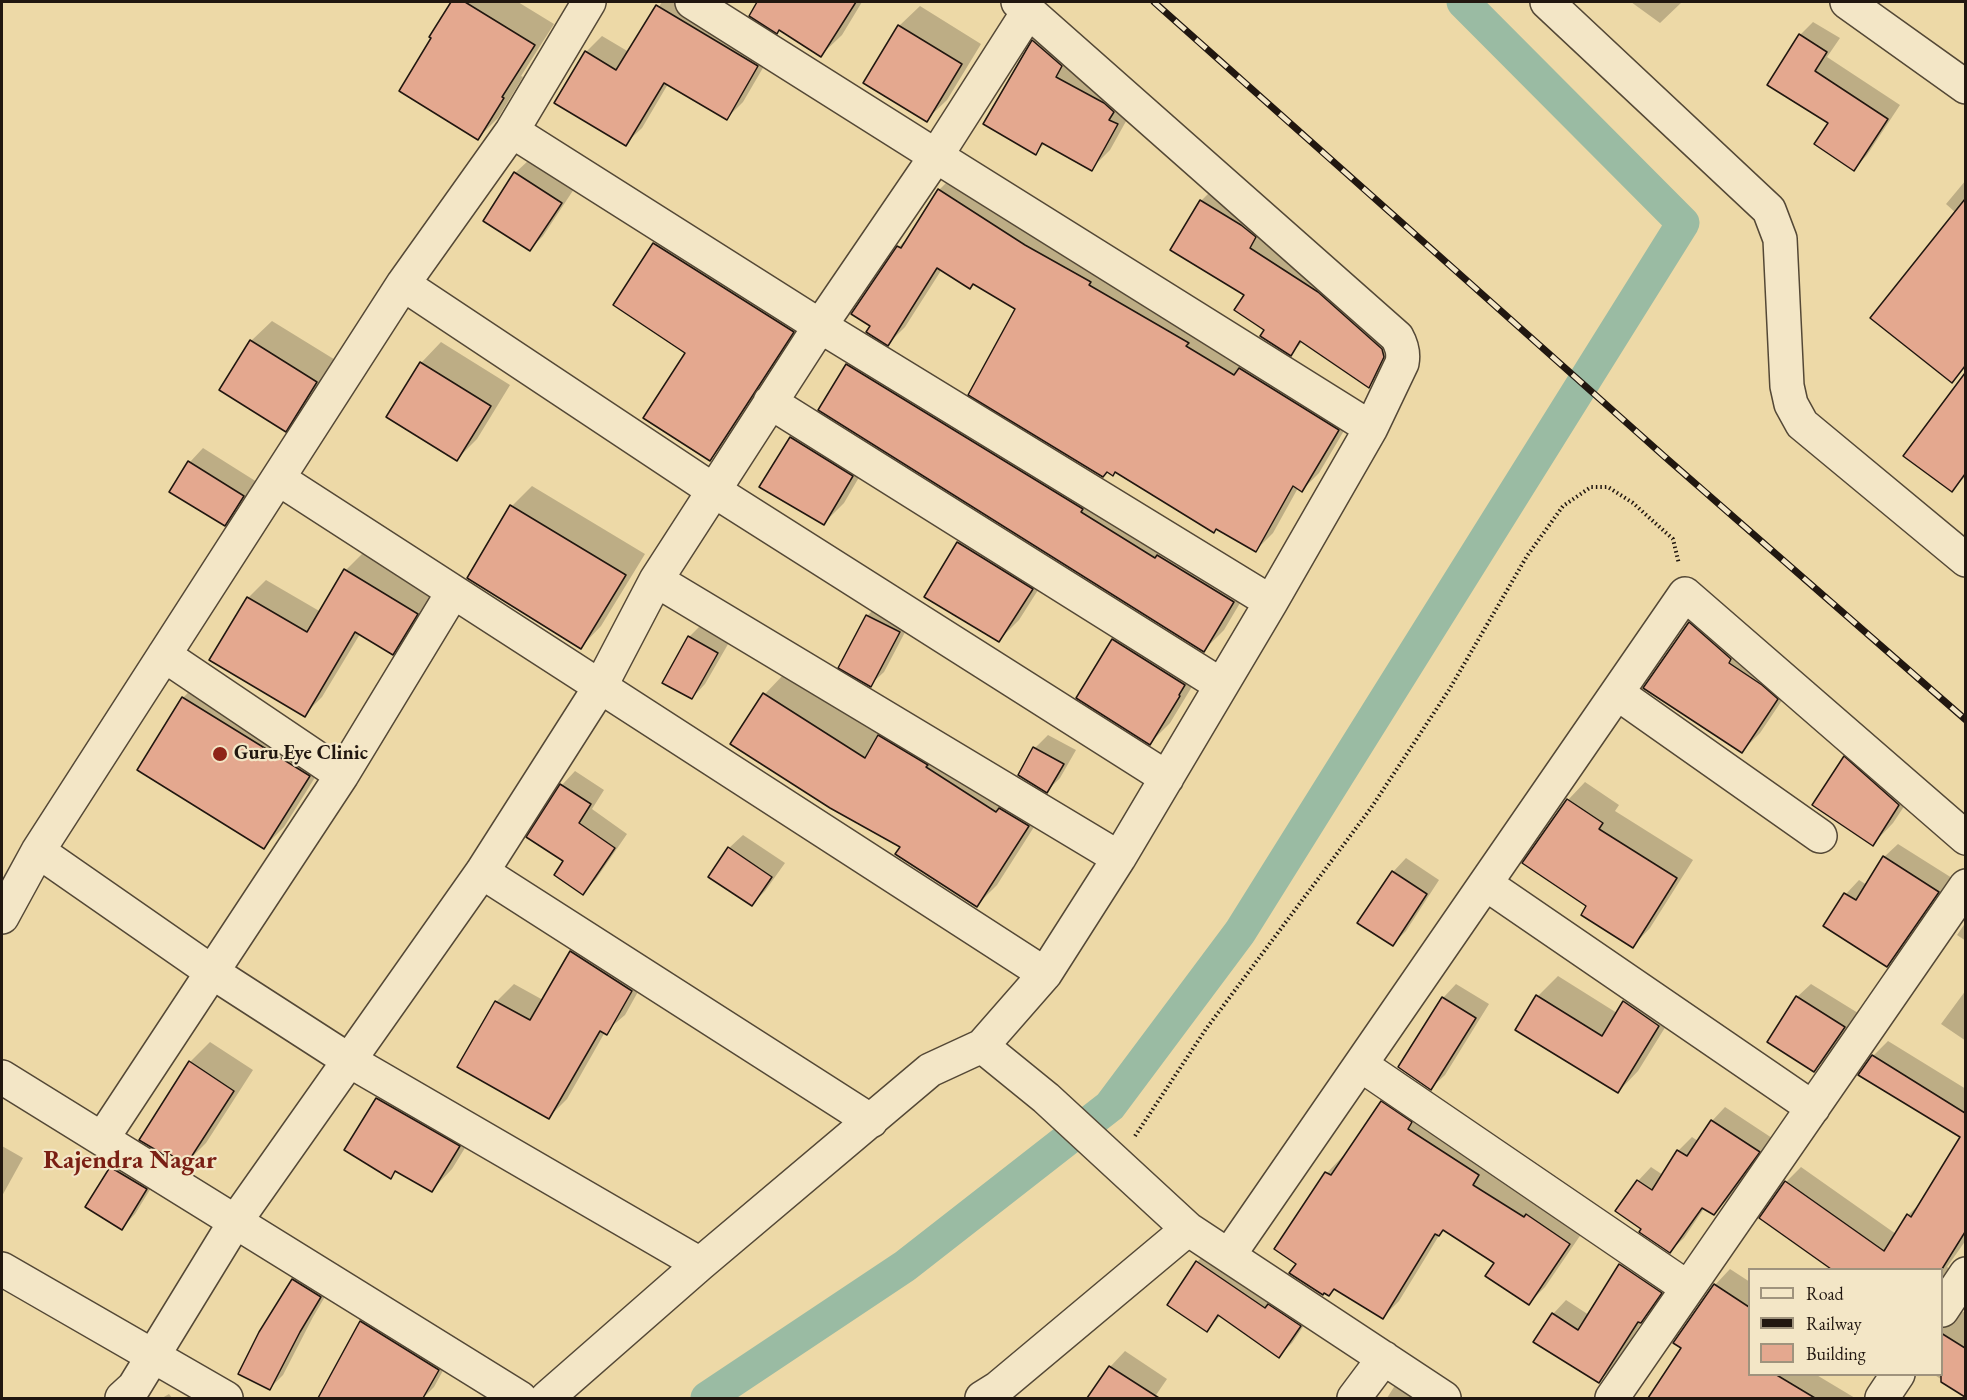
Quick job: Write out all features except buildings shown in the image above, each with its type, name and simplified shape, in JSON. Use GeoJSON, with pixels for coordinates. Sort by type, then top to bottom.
{"type":"FeatureCollection","features":[{"type":"Feature","properties":{"kind":"street"},"geometry":{"type":"LineString","coordinates":[[2,917],[38,851],[403,284],[512,131],[589,2]]}},
{"type":"Feature","properties":{"kind":"street"},"geometry":{"type":"LineString","coordinates":[[692,2],[1371,428]]}},
{"type":"Feature","properties":{"kind":"street"},"geometry":{"type":"LineString","coordinates":[[1547,2],[1769,210],[1780,239],[1787,386],[1791,404],[1802,424],[1965,560]]}},
{"type":"Feature","properties":{"kind":"street"},"geometry":{"type":"LineString","coordinates":[[1847,2],[1965,87]]}},
{"type":"Feature","properties":{"kind":"street"},"geometry":{"type":"LineString","coordinates":[[122,1398],[134,1387],[236,1222],[482,872],[600,687],[656,580],[820,326],[936,156],[1023,7],[1397,337],[1404,356],[1402,363],[1371,428],[1270,602],[1119,858],[1045,974],[982,1046],[930,1070],[700,1264],[547,1398]]}},
{"type":"Feature","properties":{"kind":"street"},"geometry":{"type":"LineString","coordinates":[[512,131],[820,326],[1270,602]]}},
{"type":"Feature","properties":{"kind":"street"},"geometry":{"type":"LineString","coordinates":[[403,284],[713,490],[1167,778]]}},
{"type":"Feature","properties":{"kind":"street"},"geometry":{"type":"LineString","coordinates":[[770,402],[1221,685]]}},
{"type":"Feature","properties":{"kind":"street"},"geometry":{"type":"LineString","coordinates":[[279,478],[1045,974]]}},
{"type":"Feature","properties":{"kind":"street"},"geometry":{"type":"LineString","coordinates":[[656,580],[1119,858]]}},
{"type":"Feature","properties":{"kind":"street"},"geometry":{"type":"LineString","coordinates":[[102,1139],[342,775],[453,592]]}},
{"type":"Feature","properties":{"kind":"street"},"geometry":{"type":"LineString","coordinates":[[1229,1255],[1685,594],[1965,838]]}},
{"type":"Feature","properties":{"kind":"street"},"geometry":{"type":"LineString","coordinates":[[164,655],[342,775]]}},
{"type":"Feature","properties":{"kind":"street"},"geometry":{"type":"LineString","coordinates":[[1617,693],[1820,836]]}},
{"type":"Feature","properties":{"kind":"street"},"geometry":{"type":"LineString","coordinates":[[38,851],[212,972],[350,1061],[700,1264]]}},
{"type":"Feature","properties":{"kind":"street"},"geometry":{"type":"LineString","coordinates":[[482,872],[871,1121]]}},
{"type":"Feature","properties":{"kind":"street"},"geometry":{"type":"LineString","coordinates":[[1486,884],[1813,1108]]}},
{"type":"Feature","properties":{"kind":"street"},"geometry":{"type":"LineString","coordinates":[[1612,1398],[1965,886]]}},
{"type":"Feature","properties":{"kind":"street"},"geometry":{"type":"LineString","coordinates":[[982,1046],[1046,1098],[1188,1229],[1444,1398]]}},
{"type":"Feature","properties":{"kind":"street"},"geometry":{"type":"LineString","coordinates":[[1361,1065],[1688,1288]]}},
{"type":"Feature","properties":{"kind":"street"},"geometry":{"type":"LineString","coordinates":[[2,1077],[520,1398]]}},
{"type":"Feature","properties":{"kind":"street"},"geometry":{"type":"LineString","coordinates":[[982,1398],[998,1388],[1188,1229]]}},
{"type":"Feature","properties":{"kind":"street"},"geometry":{"type":"LineString","coordinates":[[2,1269],[226,1398]]}},
{"type":"Feature","properties":{"kind":"street"},"geometry":{"type":"LineString","coordinates":[[1943,1307],[1965,1274]]}},
{"type":"Feature","properties":{"kind":"street"},"geometry":{"type":"LineString","coordinates":[[1354,1398],[1384,1358]]}},
{"type":"Feature","properties":{"kind":"street"},"geometry":{"type":"LineString","coordinates":[[1882,1398],[1897,1376]]}},
{"type":"Feature","properties":{"kind":"path"},"geometry":{"type":"LineString","coordinates":[[1109,1157],[1371,808],[1449,690],[1527,556],[1563,506],[1591,487],[1608,487],[1633,503],[1673,539],[1685,594]]}},
{"type":"Feature","properties":{"kind":"waterway"},"geometry":{"type":"LineString","coordinates":[[707,1398],[905,1266],[1110,1106],[1240,932],[1683,223],[1463,2]]}},
{"type":"Feature","properties":{"kind":"railway"},"geometry":{"type":"LineString","coordinates":[[1154,2],[1665,457],[1966,720]]}},
{"type":"Feature","properties":{"kind":"place","name":"Guru Eye Clinic"},"geometry":{"type":"Point","coordinates":[220,754]}},
{"type":"Feature","properties":{"kind":"district","name":"Rajendra Nagar"},"geometry":{"type":"Point","coordinates":[130,1161]}}]}
